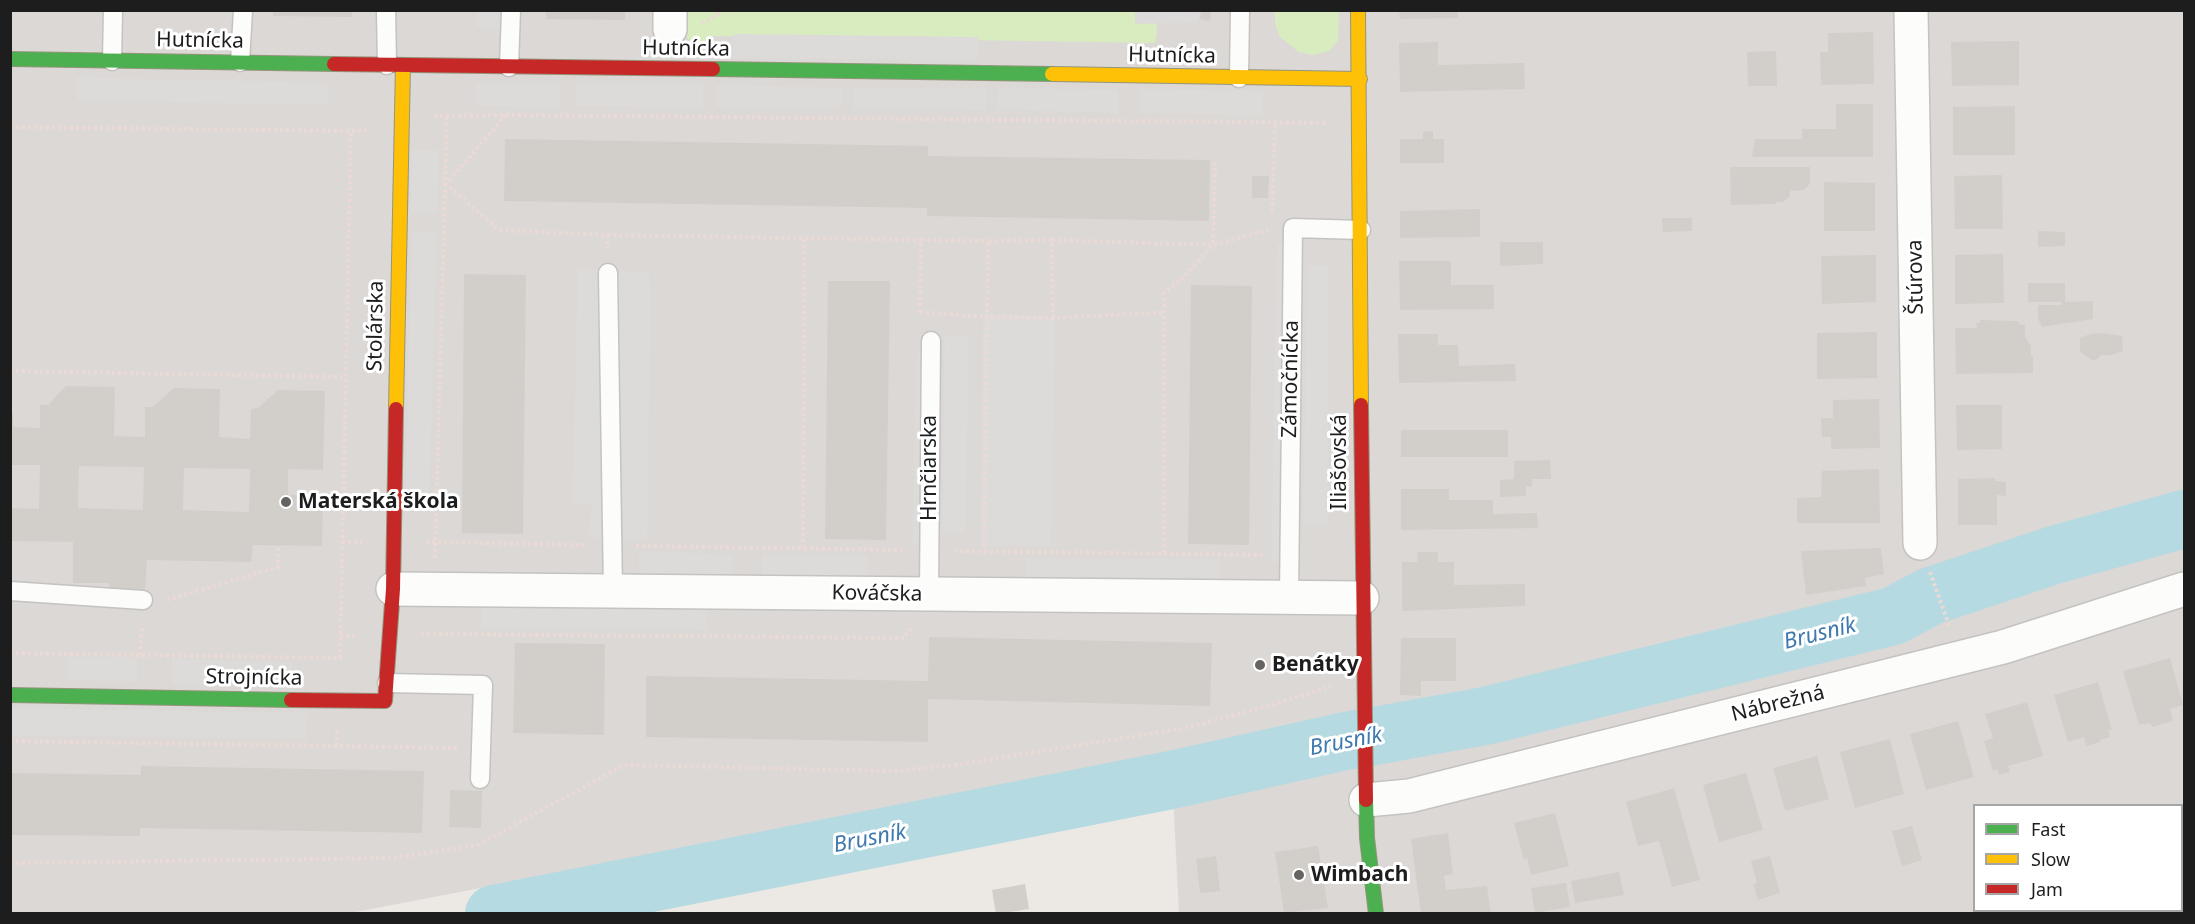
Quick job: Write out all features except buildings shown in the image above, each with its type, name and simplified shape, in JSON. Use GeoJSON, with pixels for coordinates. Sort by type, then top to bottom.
{"type":"FeatureCollection","features":[{"type":"Feature","properties":{"kind":"street","name":"Iliašovská"},"geometry":{"type":"LineString","coordinates":[[1358,10],[1362,598],[1368,838],[1376,914]]}},
{"type":"Feature","properties":{"kind":"street","name":"Štúrova"},"geometry":{"type":"LineString","coordinates":[[1911,10],[1920,543]]}},
{"type":"Feature","properties":{"kind":"street","name":"Hutnícka"},"geometry":{"type":"LineString","coordinates":[[10,59],[1360,79]]}},
{"type":"Feature","properties":{"kind":"street","name":"Stolárska"},"geometry":{"type":"LineString","coordinates":[[393,589],[402,127],[395,65]]}},
{"type":"Feature","properties":{"kind":"street","name":"Kováčska"},"geometry":{"type":"LineString","coordinates":[[393,589],[1362,598]]}},
{"type":"Feature","properties":{"kind":"street"},"geometry":{"type":"LineString","coordinates":[[387,683],[393,589]]}},
{"type":"Feature","properties":{"kind":"street","name":"Nábrežná"},"geometry":{"type":"LineString","coordinates":[[1367,790],[1409,796],[2003,647],[2184,590]]}},
{"type":"Feature","properties":{"kind":"street","name":"Strojnícka"},"geometry":{"type":"LineString","coordinates":[[10,695],[385,700],[387,683]]}},
{"type":"Feature","properties":{"kind":"lane"},"geometry":{"type":"LineString","coordinates":[[112,61],[113,10]]}},
{"type":"Feature","properties":{"kind":"lane"},"geometry":{"type":"LineString","coordinates":[[240,62],[243,10]]}},
{"type":"Feature","properties":{"kind":"lane"},"geometry":{"type":"LineString","coordinates":[[386,10],[395,65]]}},
{"type":"Feature","properties":{"kind":"lane"},"geometry":{"type":"LineString","coordinates":[[509,67],[511,10]]}},
{"type":"Feature","properties":{"kind":"lane"},"geometry":{"type":"LineString","coordinates":[[1239,78],[1240,10]]}},
{"type":"Feature","properties":{"kind":"lane"},"geometry":{"type":"LineString","coordinates":[[1293,228],[1361,230]]}},
{"type":"Feature","properties":{"kind":"lane","name":"Zámočnícka"},"geometry":{"type":"LineString","coordinates":[[1289,598],[1293,228]]}},
{"type":"Feature","properties":{"kind":"lane"},"geometry":{"type":"LineString","coordinates":[[608,273],[613,591]]}},
{"type":"Feature","properties":{"kind":"lane","name":"Hrnčiarska"},"geometry":{"type":"LineString","coordinates":[[929,594],[931,341]]}},
{"type":"Feature","properties":{"kind":"lane"},"geometry":{"type":"LineString","coordinates":[[10,591],[143,600]]}},
{"type":"Feature","properties":{"kind":"lane"},"geometry":{"type":"LineString","coordinates":[[387,683],[483,685],[480,779]]}},
{"type":"Feature","properties":{"kind":"path"},"geometry":{"type":"LineString","coordinates":[[435,589],[447,115],[1328,123]]}},
{"type":"Feature","properties":{"kind":"path"},"geometry":{"type":"LineString","coordinates":[[446,184],[507,115]]}},
{"type":"Feature","properties":{"kind":"path"},"geometry":{"type":"LineString","coordinates":[[1272,229],[1275,123]]}},
{"type":"Feature","properties":{"kind":"path"},"geometry":{"type":"LineString","coordinates":[[10,127],[351,131],[402,127]]}},
{"type":"Feature","properties":{"kind":"path"},"geometry":{"type":"LineString","coordinates":[[10,653],[340,658],[351,131]]}},
{"type":"Feature","properties":{"kind":"path"},"geometry":{"type":"LineString","coordinates":[[1164,553],[1164,292],[1183,278],[1213,245],[1215,162]]}},
{"type":"Feature","properties":{"kind":"path"},"geometry":{"type":"LineString","coordinates":[[446,184],[499,231],[921,240],[1052,240],[1213,245],[1272,229],[1293,228]]}},
{"type":"Feature","properties":{"kind":"path"},"geometry":{"type":"LineString","coordinates":[[803,549],[804,238]]}},
{"type":"Feature","properties":{"kind":"path"},"geometry":{"type":"LineString","coordinates":[[921,240],[920,312],[987,317],[1053,318],[1165,312]]}},
{"type":"Feature","properties":{"kind":"path"},"geometry":{"type":"LineString","coordinates":[[1052,240],[1053,318]]}},
{"type":"Feature","properties":{"kind":"path"},"geometry":{"type":"LineString","coordinates":[[984,551],[987,241]]}},
{"type":"Feature","properties":{"kind":"path"},"geometry":{"type":"LineString","coordinates":[[10,371],[346,377]]}},
{"type":"Feature","properties":{"kind":"path"},"geometry":{"type":"LineString","coordinates":[[393,541],[1269,555]]}},
{"type":"Feature","properties":{"kind":"path"},"geometry":{"type":"LineString","coordinates":[[1920,543],[1951,631]]}},
{"type":"Feature","properties":{"kind":"path"},"geometry":{"type":"LineString","coordinates":[[143,600],[161,602],[278,567],[278,545]]}},
{"type":"Feature","properties":{"kind":"path"},"geometry":{"type":"LineString","coordinates":[[340,636],[433,633],[904,638],[914,623]]}},
{"type":"Feature","properties":{"kind":"path"},"geometry":{"type":"LineString","coordinates":[[10,863],[394,858],[478,845],[624,765],[896,771],[955,765],[1186,728],[1268,706],[1340,683]]}},
{"type":"Feature","properties":{"kind":"path"},"geometry":{"type":"LineString","coordinates":[[10,741],[481,748]]}},
{"type":"Feature","properties":{"kind":"shaded area"},"geometry":{"type":"Polygon","coordinates":[[[1135,10],[1199,11],[1198,22],[1135,24],[1135,10]]]}},
{"type":"Feature","properties":{"kind":"shaded area"},"geometry":{"type":"Polygon","coordinates":[[[10,11],[2184,11],[2184,913],[1179,913],[1171,756],[350,913],[11,913],[10,11]]]}},
{"type":"Feature","properties":{"kind":"shaded area"},"geometry":{"type":"Polygon","coordinates":[[[477,11],[504,11],[503,30],[476,27],[477,11]]]}},
{"type":"Feature","properties":{"kind":"shaded area"},"geometry":{"type":"Polygon","coordinates":[[[734,34],[979,37],[978,60],[733,58],[734,34]]]}},
{"type":"Feature","properties":{"kind":"shaded area"},"geometry":{"type":"Polygon","coordinates":[[[76,77],[327,83],[328,105],[77,100],[76,77]]]}},
{"type":"Feature","properties":{"kind":"shaded area"},"geometry":{"type":"Polygon","coordinates":[[[475,83],[560,84],[561,107],[476,106],[475,83]]]}},
{"type":"Feature","properties":{"kind":"shaded area"},"geometry":{"type":"Polygon","coordinates":[[[576,84],[703,85],[703,107],[576,106],[576,84]]]}},
{"type":"Feature","properties":{"kind":"shaded area"},"geometry":{"type":"Polygon","coordinates":[[[716,85],[842,87],[842,108],[716,107],[716,85]]]}},
{"type":"Feature","properties":{"kind":"shaded area"},"geometry":{"type":"Polygon","coordinates":[[[854,87],[987,88],[986,110],[854,109],[854,87]]]}},
{"type":"Feature","properties":{"kind":"shaded area"},"geometry":{"type":"Polygon","coordinates":[[[998,88],[1118,90],[1118,113],[998,109],[998,88]]]}},
{"type":"Feature","properties":{"kind":"shaded area"},"geometry":{"type":"Polygon","coordinates":[[[1140,89],[1263,91],[1262,115],[1140,113],[1140,89]]]}},
{"type":"Feature","properties":{"kind":"shaded area"},"geometry":{"type":"Polygon","coordinates":[[[412,150],[439,150],[437,214],[411,213],[412,150]]]}},
{"type":"Feature","properties":{"kind":"shaded area"},"geometry":{"type":"Polygon","coordinates":[[[412,231],[437,231],[429,501],[405,499],[412,231]]]}},
{"type":"Feature","properties":{"kind":"shaded area"},"geometry":{"type":"Polygon","coordinates":[[[1293,243],[1288,561],[1271,561],[1277,244],[1293,243]]]}},
{"type":"Feature","properties":{"kind":"shaded area"},"geometry":{"type":"Polygon","coordinates":[[[1308,266],[1329,266],[1328,524],[1303,523],[1308,266]]]}},
{"type":"Feature","properties":{"kind":"shaded area"},"geometry":{"type":"Polygon","coordinates":[[[578,269],[649,272],[651,296],[647,540],[587,537],[592,504],[572,506],[578,269]]]}},
{"type":"Feature","properties":{"kind":"shaded area"},"geometry":{"type":"Polygon","coordinates":[[[983,313],[1055,318],[1051,546],[980,546],[983,313]]]}},
{"type":"Feature","properties":{"kind":"shaded area"},"geometry":{"type":"Polygon","coordinates":[[[945,337],[969,337],[965,532],[942,533],[945,337]]]}},
{"type":"Feature","properties":{"kind":"shaded area"},"geometry":{"type":"Polygon","coordinates":[[[917,348],[933,363],[929,549],[912,543],[917,348]]]}},
{"type":"Feature","properties":{"kind":"shaded area"},"geometry":{"type":"Polygon","coordinates":[[[639,551],[732,555],[732,577],[639,576],[639,551]]]}},
{"type":"Feature","properties":{"kind":"shaded area"},"geometry":{"type":"Polygon","coordinates":[[[762,554],[868,556],[867,581],[762,578],[762,554]]]}},
{"type":"Feature","properties":{"kind":"shaded area"},"geometry":{"type":"Polygon","coordinates":[[[1026,559],[1220,559],[1219,584],[1027,578],[1026,559]]]}},
{"type":"Feature","properties":{"kind":"shaded area"},"geometry":{"type":"Polygon","coordinates":[[[482,603],[707,607],[707,630],[482,627],[482,603]]]}},
{"type":"Feature","properties":{"kind":"shaded area"},"geometry":{"type":"Polygon","coordinates":[[[69,657],[137,658],[137,682],[67,681],[69,657]]]}},
{"type":"Feature","properties":{"kind":"shaded area"},"geometry":{"type":"Polygon","coordinates":[[[173,659],[292,662],[292,685],[172,684],[173,659]]]}},
{"type":"Feature","properties":{"kind":"shaded area"},"geometry":{"type":"Polygon","coordinates":[[[11,708],[307,713],[307,739],[11,735],[11,708]]]}},
{"type":"Feature","properties":{"kind":"green space"},"geometry":{"type":"Polygon","coordinates":[[[692,10],[1147,10],[1156,18],[1157,32],[1155,43],[707,36],[705,52],[695,48],[683,31],[680,12],[687,14],[692,10]]]}},
{"type":"Feature","properties":{"kind":"green space"},"geometry":{"type":"Polygon","coordinates":[[[1274,11],[1339,11],[1338,41],[1329,51],[1313,55],[1299,52],[1280,37],[1274,11]]]}},
{"type":"Feature","properties":{"kind":"waterway","name":"Brusník"},"geometry":{"type":"LineString","coordinates":[[494,914],[1171,780],[1341,742],[1485,716],[1893,616],[1931,596],[2054,555],[2184,519]]}},
{"type":"Feature","properties":{"kind":"traffic: fast"},"geometry":{"type":"LineString","coordinates":[[10,59],[334,64]]}},
{"type":"Feature","properties":{"kind":"traffic: fast"},"geometry":{"type":"LineString","coordinates":[[713,69],[1052,74]]}},
{"type":"Feature","properties":{"kind":"traffic: fast"},"geometry":{"type":"LineString","coordinates":[[10,695],[291,700]]}},
{"type":"Feature","properties":{"kind":"traffic: fast"},"geometry":{"type":"LineString","coordinates":[[1366,800],[1367,838],[1376,914]]}},
{"type":"Feature","properties":{"kind":"traffic: slow"},"geometry":{"type":"LineString","coordinates":[[1358,10],[1361,405]]}},
{"type":"Feature","properties":{"kind":"traffic: slow"},"geometry":{"type":"LineString","coordinates":[[396,409],[403,65]]}},
{"type":"Feature","properties":{"kind":"traffic: slow"},"geometry":{"type":"LineString","coordinates":[[1052,74],[1360,79]]}},
{"type":"Feature","properties":{"kind":"traffic: jam"},"geometry":{"type":"LineString","coordinates":[[334,64],[713,69]]}},
{"type":"Feature","properties":{"kind":"traffic: jam"},"geometry":{"type":"LineString","coordinates":[[1361,405],[1366,800]]}},
{"type":"Feature","properties":{"kind":"traffic: jam"},"geometry":{"type":"LineString","coordinates":[[291,700],[385,701],[393,589],[396,409]]}},
{"type":"Feature","properties":{"kind":"place","name":"Materská škola"},"geometry":{"type":"Point","coordinates":[286,502]}},
{"type":"Feature","properties":{"kind":"place","name":"Benátky"},"geometry":{"type":"Point","coordinates":[1260,665]}},
{"type":"Feature","properties":{"kind":"place","name":"Wimbach"},"geometry":{"type":"Point","coordinates":[1299,875]}}]}
